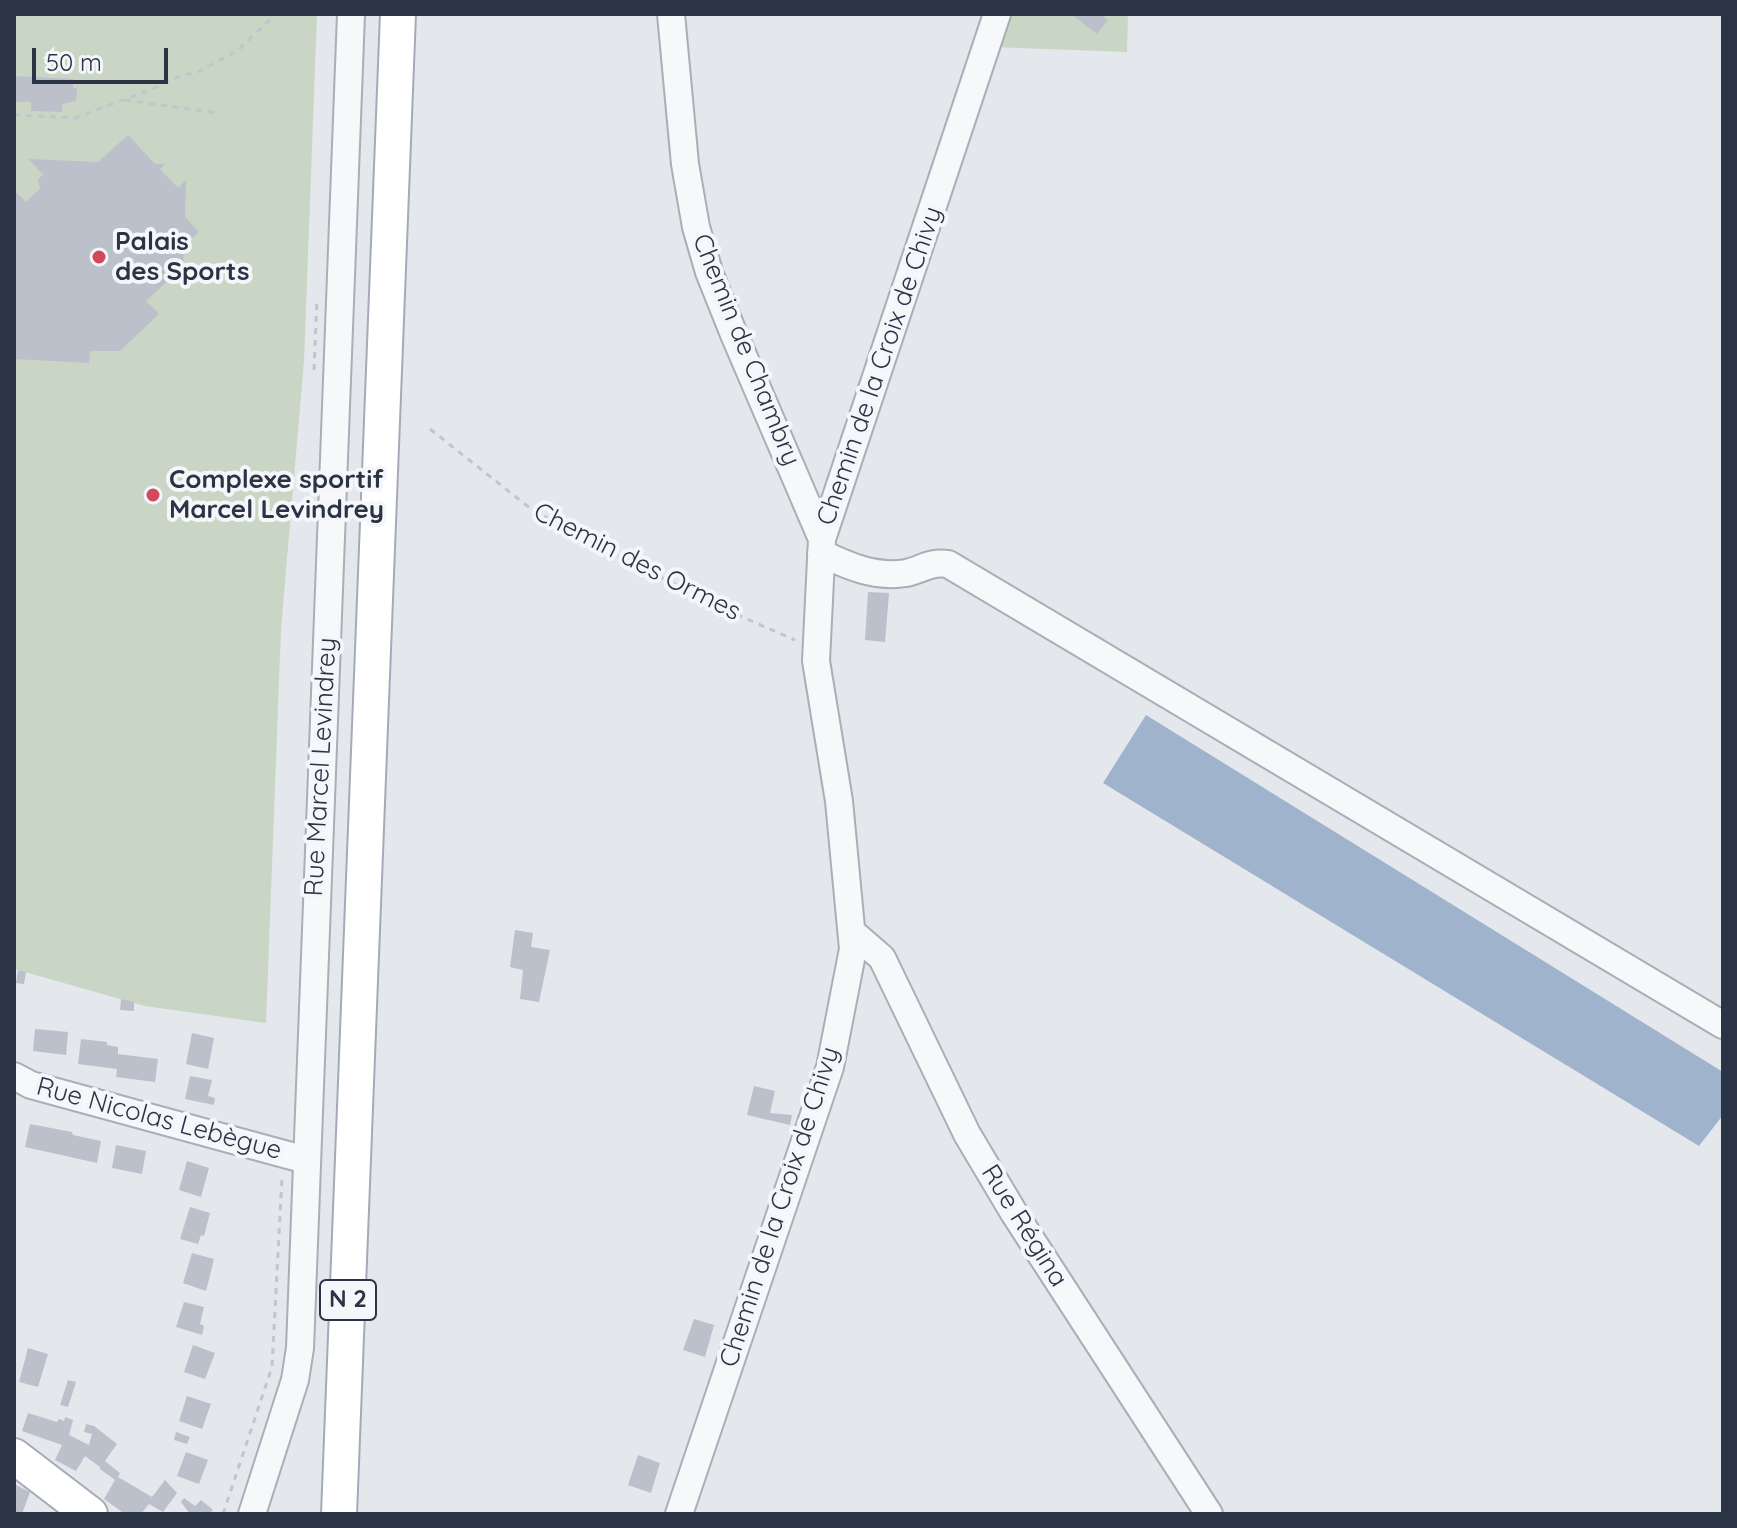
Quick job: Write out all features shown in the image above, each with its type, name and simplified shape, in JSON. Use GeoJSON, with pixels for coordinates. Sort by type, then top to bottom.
{"type":"FeatureCollection","features":[{"type":"Feature","properties":{"kind":"main road","name":"N 2"},"geometry":{"type":"LineString","coordinates":[[339,1514],[398,14]]}},
{"type":"Feature","properties":{"kind":"main road"},"geometry":{"type":"LineString","coordinates":[[14,1456],[90,1514]]}},
{"type":"Feature","properties":{"kind":"street","name":"Rue Marcel Levindrey"},"geometry":{"type":"LineString","coordinates":[[252,1514],[295,1380],[300,1348],[294,1157],[341,320],[351,14]]}},
{"type":"Feature","properties":{"kind":"street","name":"Chemin de Chambry"},"geometry":{"type":"LineString","coordinates":[[671,14],[685,164],[696,227],[709,272],[821,546]]}},
{"type":"Feature","properties":{"kind":"street","name":"Chemin de la Croix de Chivy"},"geometry":{"type":"LineString","coordinates":[[679,1514],[830,1067],[853,949],[839,801],[816,661],[821,546],[997,14]]}},
{"type":"Feature","properties":{"kind":"street"},"geometry":{"type":"LineString","coordinates":[[821,546],[856,570],[908,573],[939,562],[948,564],[1723,1025]]}},
{"type":"Feature","properties":{"kind":"street","name":"Rue Régina"},"geometry":{"type":"LineString","coordinates":[[852,932],[882,958],[967,1134],[1209,1514]]}},
{"type":"Feature","properties":{"kind":"street","name":"Rue Nicolas Lebègue"},"geometry":{"type":"LineString","coordinates":[[14,1076],[31,1085],[294,1157]]}},
{"type":"Feature","properties":{"kind":"path"},"geometry":{"type":"LineString","coordinates":[[14,115],[75,118],[219,62],[254,38],[276,14]]}},
{"type":"Feature","properties":{"kind":"path"},"geometry":{"type":"LineString","coordinates":[[121,100],[217,113]]}},
{"type":"Feature","properties":{"kind":"path"},"geometry":{"type":"LineString","coordinates":[[314,382],[318,287]]}},
{"type":"Feature","properties":{"kind":"path","name":"Chemin des Ormes"},"geometry":{"type":"LineString","coordinates":[[430,429],[526,505],[571,533],[733,613],[817,650]]}},
{"type":"Feature","properties":{"kind":"path"},"geometry":{"type":"LineString","coordinates":[[223,1514],[272,1367],[294,1157]]}},
{"type":"Feature","properties":{"kind":"green space","name":"Complexe sportif Marcel Levindrey"},"geometry":{"type":"Polygon","coordinates":[[[14,14],[317,14],[304,361],[281,629],[266,1023],[145,1006],[14,969],[14,14]]]}},
{"type":"Feature","properties":{"kind":"green space"},"geometry":{"type":"Polygon","coordinates":[[[1002,14],[1128,14],[1127,52],[992,47],[1002,14]]]}},
{"type":"Feature","properties":{"kind":"water"},"geometry":{"type":"Polygon","coordinates":[[[1146,715],[1723,1072],[1723,1115],[1699,1146],[1103,783],[1146,715]]]}},
{"type":"Feature","properties":{"kind":"building"},"geometry":{"type":"Polygon","coordinates":[[[1071,14],[1100,14],[1108,20],[1097,34],[1071,14]]]}},
{"type":"Feature","properties":{"kind":"building"},"geometry":{"type":"Polygon","coordinates":[[[14,76],[73,79],[73,88],[77,88],[76,101],[62,104],[62,112],[31,111],[31,102],[14,102],[14,76]]]}},
{"type":"Feature","properties":{"kind":"building","name":"Palais des Sports"},"geometry":{"type":"Polygon","coordinates":[[[128,135],[155,164],[165,164],[160,169],[178,188],[186,180],[185,217],[199,232],[184,246],[183,284],[174,275],[146,301],[159,314],[120,351],[90,351],[89,363],[14,359],[14,190],[26,202],[40,189],[38,179],[43,175],[29,159],[98,162],[128,135]]]}},
{"type":"Feature","properties":{"kind":"building"},"geometry":{"type":"Polygon","coordinates":[[[868,592],[889,593],[885,642],[865,640],[868,592]]]}},
{"type":"Feature","properties":{"kind":"building"},"geometry":{"type":"Polygon","coordinates":[[[515,930],[533,933],[531,947],[550,950],[539,1002],[520,999],[523,970],[510,967],[515,930]]]}},
{"type":"Feature","properties":{"kind":"building"},"geometry":{"type":"Polygon","coordinates":[[[18,970],[26,972],[24,984],[16,983],[18,970]]]}},
{"type":"Feature","properties":{"kind":"building"},"geometry":{"type":"Polygon","coordinates":[[[121,999],[134,1002],[134,1011],[120,1010],[121,999]]]}},
{"type":"Feature","properties":{"kind":"building"},"geometry":{"type":"Polygon","coordinates":[[[35,1029],[68,1032],[66,1055],[33,1051],[35,1029]]]}},
{"type":"Feature","properties":{"kind":"building"},"geometry":{"type":"Polygon","coordinates":[[[192,1033],[214,1038],[208,1069],[186,1064],[192,1033]]]}},
{"type":"Feature","properties":{"kind":"building"},"geometry":{"type":"Polygon","coordinates":[[[81,1039],[107,1042],[107,1045],[118,1047],[118,1054],[158,1059],[155,1082],[116,1077],[117,1069],[78,1064],[81,1039]]]}},
{"type":"Feature","properties":{"kind":"building"},"geometry":{"type":"Polygon","coordinates":[[[190,1076],[212,1080],[208,1096],[215,1098],[214,1105],[185,1099],[190,1076]]]}},
{"type":"Feature","properties":{"kind":"building"},"geometry":{"type":"Polygon","coordinates":[[[754,1086],[775,1091],[770,1113],[792,1115],[790,1125],[747,1115],[754,1086]]]}},
{"type":"Feature","properties":{"kind":"building"},"geometry":{"type":"Polygon","coordinates":[[[30,1124],[101,1141],[97,1163],[25,1147],[30,1124]]]}},
{"type":"Feature","properties":{"kind":"building"},"geometry":{"type":"Polygon","coordinates":[[[116,1145],[146,1151],[142,1174],[112,1168],[116,1145]]]}},
{"type":"Feature","properties":{"kind":"building"},"geometry":{"type":"Polygon","coordinates":[[[187,1161],[209,1168],[201,1197],[179,1190],[187,1161]]]}},
{"type":"Feature","properties":{"kind":"building"},"geometry":{"type":"Polygon","coordinates":[[[190,1207],[210,1213],[204,1236],[201,1235],[198,1244],[180,1239],[190,1207]]]}},
{"type":"Feature","properties":{"kind":"building"},"geometry":{"type":"Polygon","coordinates":[[[192,1253],[214,1259],[206,1291],[183,1283],[192,1253]]]}},
{"type":"Feature","properties":{"kind":"building"},"geometry":{"type":"Polygon","coordinates":[[[184,1302],[204,1307],[200,1324],[204,1326],[202,1335],[176,1327],[184,1302]]]}},
{"type":"Feature","properties":{"kind":"building"},"geometry":{"type":"Polygon","coordinates":[[[694,1319],[714,1325],[705,1357],[683,1350],[694,1319]]]}},
{"type":"Feature","properties":{"kind":"building"},"geometry":{"type":"Polygon","coordinates":[[[193,1345],[215,1353],[205,1379],[184,1372],[193,1345]]]}},
{"type":"Feature","properties":{"kind":"building"},"geometry":{"type":"Polygon","coordinates":[[[28,1348],[48,1354],[38,1387],[19,1382],[28,1348]]]}},
{"type":"Feature","properties":{"kind":"building"},"geometry":{"type":"Polygon","coordinates":[[[68,1380],[76,1382],[68,1407],[60,1405],[68,1380]]]}},
{"type":"Feature","properties":{"kind":"building"},"geometry":{"type":"Polygon","coordinates":[[[187,1396],[211,1404],[202,1429],[179,1421],[187,1396]]]}},
{"type":"Feature","properties":{"kind":"building"},"geometry":{"type":"Polygon","coordinates":[[[28,1413],[57,1422],[59,1419],[64,1421],[65,1417],[73,1420],[69,1435],[89,1445],[92,1434],[84,1432],[86,1424],[94,1426],[117,1444],[105,1461],[120,1473],[118,1477],[152,1497],[165,1480],[177,1493],[163,1512],[149,1504],[141,1514],[125,1514],[104,1499],[115,1480],[100,1467],[85,1456],[76,1471],[55,1460],[62,1445],[22,1431],[28,1413]]]}},
{"type":"Feature","properties":{"kind":"building"},"geometry":{"type":"Polygon","coordinates":[[[176,1432],[190,1437],[187,1444],[174,1440],[176,1432]]]}},
{"type":"Feature","properties":{"kind":"building"},"geometry":{"type":"Polygon","coordinates":[[[186,1452],[208,1460],[199,1484],[177,1476],[186,1452]]]}},
{"type":"Feature","properties":{"kind":"building"},"geometry":{"type":"Polygon","coordinates":[[[638,1455],[660,1463],[651,1493],[628,1485],[638,1455]]]}},
{"type":"Feature","properties":{"kind":"building"},"geometry":{"type":"Polygon","coordinates":[[[14,1484],[30,1492],[22,1514],[14,1514],[14,1484]]]}},
{"type":"Feature","properties":{"kind":"building"},"geometry":{"type":"Polygon","coordinates":[[[184,1498],[195,1506],[201,1500],[213,1510],[209,1514],[190,1514],[181,1502],[184,1498]]]}},
{"type":"Feature","properties":{"kind":"place","name":"Palais des Sports"},"geometry":{"type":"Point","coordinates":[99,257]}},
{"type":"Feature","properties":{"kind":"place","name":"Complexe sportif Marcel Levindrey"},"geometry":{"type":"Point","coordinates":[153,495]}}]}
